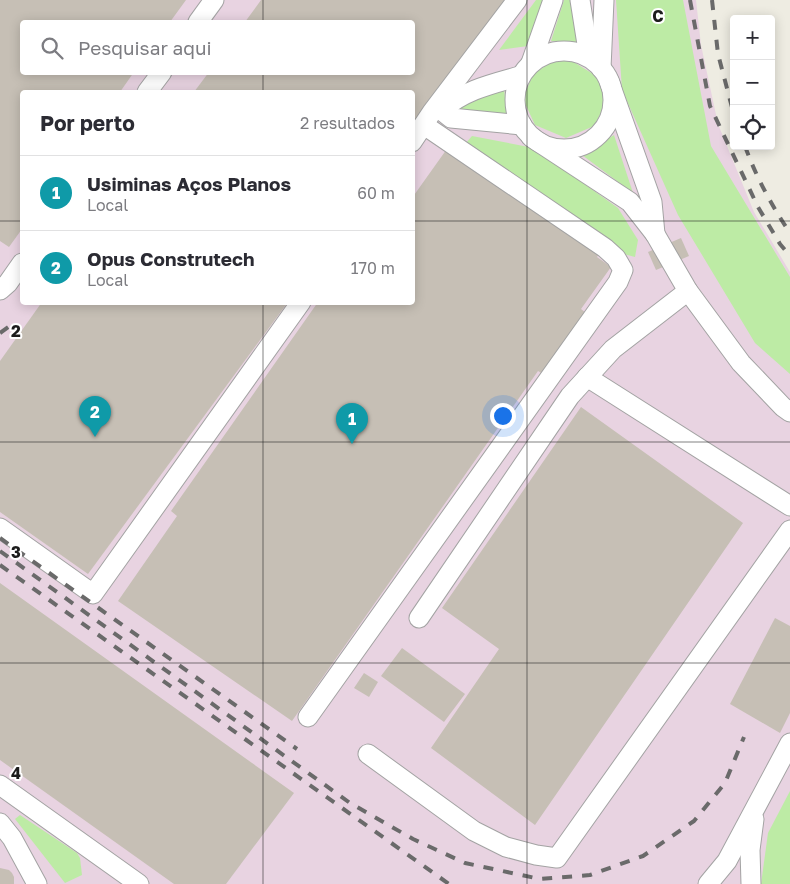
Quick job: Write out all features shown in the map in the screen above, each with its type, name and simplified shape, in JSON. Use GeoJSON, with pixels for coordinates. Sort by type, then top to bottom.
{"type":"FeatureCollection","features":[{"type":"Feature","properties":{"kind":"lane"},"geometry":{"type":"LineString","coordinates":[[199,20],[214,0]]}},
{"type":"Feature","properties":{"kind":"lane"},"geometry":{"type":"LineString","coordinates":[[415,138],[517,0]]}},
{"type":"Feature","properties":{"kind":"lane"},"geometry":{"type":"LineString","coordinates":[[553,0],[526,70],[516,88],[514,101],[516,114],[527,131],[545,146],[561,149],[578,147],[592,140],[604,128],[611,114],[613,98],[600,69],[604,0]]}},
{"type":"Feature","properties":{"kind":"lane"},"geometry":{"type":"LineString","coordinates":[[580,0],[600,69],[652,202],[655,234]]}},
{"type":"Feature","properties":{"kind":"lane"},"geometry":{"type":"LineString","coordinates":[[432,116],[452,100],[464,94],[526,70],[544,55],[559,51],[574,52],[600,69]]}},
{"type":"Feature","properties":{"kind":"lane"},"geometry":{"type":"LineString","coordinates":[[148,90],[160,75]]}},
{"type":"Feature","properties":{"kind":"lane"},"geometry":{"type":"LineString","coordinates":[[432,116],[527,131],[630,202],[655,234],[688,291],[741,363],[790,412]]}},
{"type":"Feature","properties":{"kind":"lane"},"geometry":{"type":"LineString","coordinates":[[308,717],[618,282],[623,270],[616,258],[605,248],[432,116]]}},
{"type":"Feature","properties":{"kind":"lane"},"geometry":{"type":"LineString","coordinates":[[0,290],[8,284],[20,267]]}},
{"type":"Feature","properties":{"kind":"lane"},"geometry":{"type":"LineString","coordinates":[[419,618],[570,396],[613,348],[688,291]]}},
{"type":"Feature","properties":{"kind":"lane"},"geometry":{"type":"LineString","coordinates":[[0,528],[93,594],[299,305]]}},
{"type":"Feature","properties":{"kind":"lane"},"geometry":{"type":"LineString","coordinates":[[587,378],[790,506]]}},
{"type":"Feature","properties":{"kind":"lane"},"geometry":{"type":"LineString","coordinates":[[368,754],[474,832],[506,847],[556,858],[790,530]]}},
{"type":"Feature","properties":{"kind":"lane"},"geometry":{"type":"LineString","coordinates":[[708,884],[727,861],[790,743]]}},
{"type":"Feature","properties":{"kind":"lane"},"geometry":{"type":"LineString","coordinates":[[0,785],[139,884]]}},
{"type":"Feature","properties":{"kind":"lane"},"geometry":{"type":"LineString","coordinates":[[751,884],[750,850],[755,810]]}},
{"type":"Feature","properties":{"kind":"lane"},"geometry":{"type":"LineString","coordinates":[[0,823],[12,838],[37,884]]}},
{"type":"Feature","properties":{"kind":"shaded area"},"geometry":{"type":"Polygon","coordinates":[[[0,0],[696,0],[701,45],[718,124],[754,212],[790,272],[790,884],[0,884],[0,0]]]}},
{"type":"Feature","properties":{"kind":"green space"},"geometry":{"type":"Polygon","coordinates":[[[536,0],[544,0],[528,46],[499,50],[536,0]]]}},
{"type":"Feature","properties":{"kind":"green space"},"geometry":{"type":"Polygon","coordinates":[[[564,0],[571,0],[583,43],[551,41],[564,0]]]}},
{"type":"Feature","properties":{"kind":"green space"},"geometry":{"type":"Polygon","coordinates":[[[616,0],[683,0],[711,146],[790,277],[790,374],[755,343],[678,215],[622,90],[616,0]]]}},
{"type":"Feature","properties":{"kind":"green space"},"geometry":{"type":"Polygon","coordinates":[[[555,60],[572,61],[598,77],[606,103],[594,126],[566,138],[535,125],[523,99],[533,74],[555,60]]]}},
{"type":"Feature","properties":{"kind":"green space"},"geometry":{"type":"Polygon","coordinates":[[[504,88],[507,117],[454,110],[504,88]]]}},
{"type":"Feature","properties":{"kind":"green space"},"geometry":{"type":"Polygon","coordinates":[[[614,135],[633,193],[582,155],[614,135]]]}},
{"type":"Feature","properties":{"kind":"green space"},"geometry":{"type":"Polygon","coordinates":[[[472,136],[534,148],[618,208],[638,240],[635,257],[620,253],[465,144],[472,136]]]}},
{"type":"Feature","properties":{"kind":"green space"},"geometry":{"type":"Polygon","coordinates":[[[790,791],[790,884],[761,884],[768,833],[790,791]]]}},
{"type":"Feature","properties":{"kind":"green space"},"geometry":{"type":"Polygon","coordinates":[[[20,815],[77,853],[80,858],[82,875],[65,883],[15,819],[20,815]]]}},
{"type":"Feature","properties":{"kind":"building"},"geometry":{"type":"Polygon","coordinates":[[[0,0],[186,0],[171,20],[20,20],[20,75],[132,75],[121,90],[20,90],[20,232],[9,247],[0,241],[0,0]]]}},
{"type":"Feature","properties":{"kind":"building"},"geometry":{"type":"Polygon","coordinates":[[[261,0],[511,0],[415,130],[415,90],[196,90],[207,75],[415,75],[415,20],[246,20],[261,0]]]}},
{"type":"Feature","properties":{"kind":"building"},"geometry":{"type":"Polygon","coordinates":[[[449,146],[600,252],[597,257],[611,267],[581,309],[591,317],[548,377],[538,371],[292,721],[118,601],[177,516],[171,511],[316,305],[415,305],[415,194],[449,146]]]}},
{"type":"Feature","properties":{"kind":"building"},"geometry":{"type":"Polygon","coordinates":[[[681,238],[689,256],[656,270],[648,252],[681,238]]]}},
{"type":"Feature","properties":{"kind":"building"},"geometry":{"type":"Polygon","coordinates":[[[40,305],[286,305],[88,574],[0,512],[0,361],[40,305]]]}},
{"type":"Feature","properties":{"kind":"building"},"geometry":{"type":"Polygon","coordinates":[[[581,407],[743,523],[535,825],[431,748],[499,649],[442,608],[581,407]]]}},
{"type":"Feature","properties":{"kind":"building"},"geometry":{"type":"Polygon","coordinates":[[[0,583],[294,793],[226,884],[174,884],[0,760],[0,583]]]}},
{"type":"Feature","properties":{"kind":"building"},"geometry":{"type":"Polygon","coordinates":[[[775,618],[790,626],[790,713],[780,733],[730,704],[775,618]]]}},
{"type":"Feature","properties":{"kind":"building"},"geometry":{"type":"Polygon","coordinates":[[[402,648],[465,694],[444,722],[381,676],[402,648]]]}},
{"type":"Feature","properties":{"kind":"building"},"geometry":{"type":"Polygon","coordinates":[[[364,673],[378,682],[369,697],[354,688],[364,673]]]}},
{"type":"Feature","properties":{"kind":"building"},"geometry":{"type":"Polygon","coordinates":[[[0,868],[9,870],[12,873],[14,884],[0,884],[0,868]]]}},
{"type":"Feature","properties":{"kind":"railway"},"geometry":{"type":"LineString","coordinates":[[690,0],[710,106],[758,207],[780,244],[790,256]]}},
{"type":"Feature","properties":{"kind":"railway"},"geometry":{"type":"LineString","coordinates":[[712,0],[718,54],[731,105]]}},
{"type":"Feature","properties":{"kind":"railway"},"geometry":{"type":"LineString","coordinates":[[747,150],[765,191],[790,233]]}},
{"type":"Feature","properties":{"kind":"railway"},"geometry":{"type":"LineString","coordinates":[[0,333],[14,323]]}},
{"type":"Feature","properties":{"kind":"railway"},"geometry":{"type":"LineString","coordinates":[[0,538],[297,749]]}},
{"type":"Feature","properties":{"kind":"railway"},"geometry":{"type":"LineString","coordinates":[[0,551],[350,803],[413,839],[465,863],[540,879],[590,875],[643,856],[694,821],[725,783],[744,737]]}},
{"type":"Feature","properties":{"kind":"railway"},"geometry":{"type":"LineString","coordinates":[[0,565],[449,884]]}},
{"type":"Feature","properties":{"kind":"place","name":"Opus Construtech"},"geometry":{"type":"Point","coordinates":[95,437]}},
{"type":"Feature","properties":{"kind":"place","name":"Usiminas Aços Planos"},"geometry":{"type":"Point","coordinates":[352,444]}}]}
